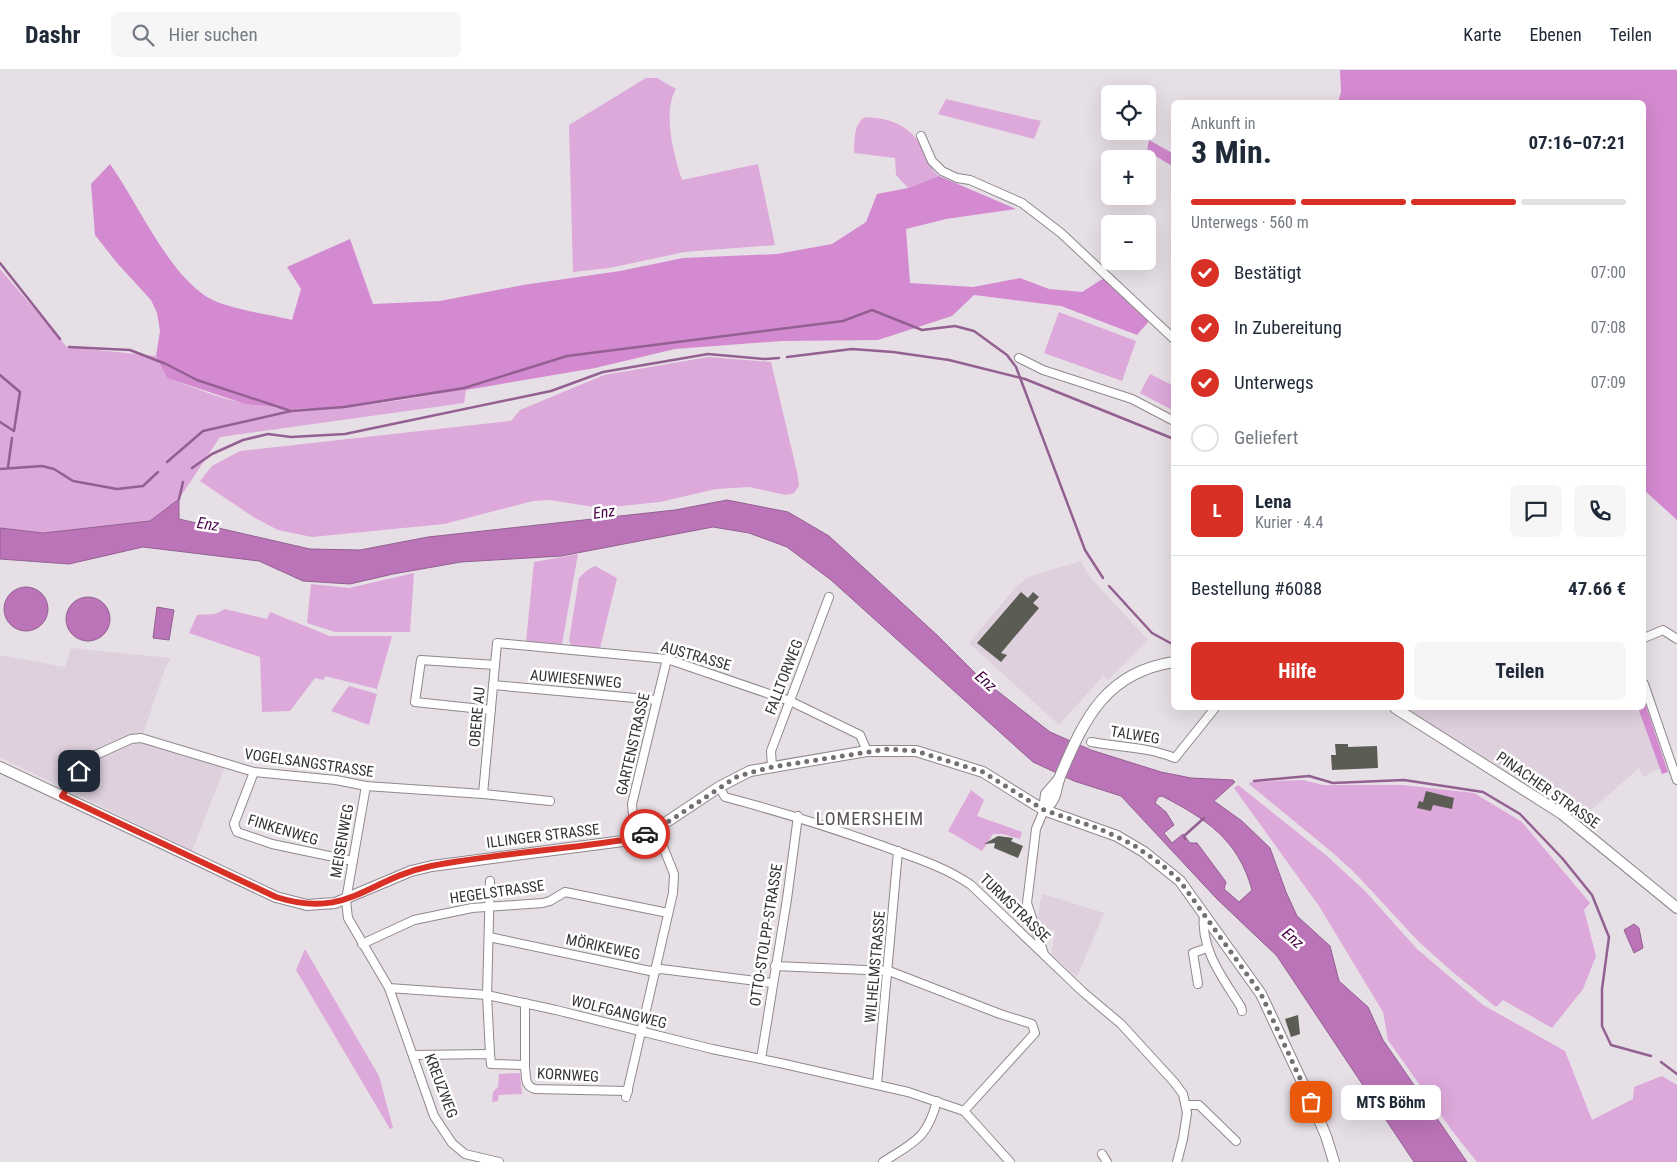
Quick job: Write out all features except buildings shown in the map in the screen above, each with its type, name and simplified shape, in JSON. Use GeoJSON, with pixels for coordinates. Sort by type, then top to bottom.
{"type":"FeatureCollection","features":[{"type":"Feature","properties":{"kind":"street"},"geometry":{"type":"LineString","coordinates":[[921,136],[932,161],[942,171],[957,178],[970,180],[1022,203],[1061,233],[1171,336]]}},
{"type":"Feature","properties":{"kind":"street"},"geometry":{"type":"LineString","coordinates":[[1019,358],[1043,370],[1132,399],[1171,419]]}},
{"type":"Feature","properties":{"kind":"street","name":"FALLTORWEG"},"geometry":{"type":"LineString","coordinates":[[772,767],[771,751],[829,597]]}},
{"type":"Feature","properties":{"kind":"street"},"geometry":{"type":"LineString","coordinates":[[1646,637],[1663,630],[1677,639]]}},
{"type":"Feature","properties":{"kind":"street","name":"AUSTRASSE"},"geometry":{"type":"LineString","coordinates":[[497,642],[667,658],[790,701],[860,735],[867,751]]}},
{"type":"Feature","properties":{"kind":"street","name":"OBERE AU"},"geometry":{"type":"LineString","coordinates":[[483,794],[497,642]]}},
{"type":"Feature","properties":{"kind":"street","name":"GARTENSTRASSE"},"geometry":{"type":"LineString","coordinates":[[643,835],[633,814],[632,804],[667,658]]}},
{"type":"Feature","properties":{"kind":"street"},"geometry":{"type":"LineString","coordinates":[[491,710],[415,702],[421,660],[495,665]]}},
{"type":"Feature","properties":{"kind":"street"},"geometry":{"type":"LineString","coordinates":[[1045,956],[1027,903],[1036,834],[1044,810],[1055,799],[1054,789],[1079,732],[1092,710],[1114,687],[1141,670],[1171,663]]}},
{"type":"Feature","properties":{"kind":"street","name":"AUWIESENWEG"},"geometry":{"type":"LineString","coordinates":[[493,685],[657,700]]}},
{"type":"Feature","properties":{"kind":"street"},"geometry":{"type":"LineString","coordinates":[[1646,690],[1676,775]]}},
{"type":"Feature","properties":{"kind":"street","name":"TALWEG"},"geometry":{"type":"LineString","coordinates":[[1090,742],[1154,750],[1176,758],[1213,710]]}},
{"type":"Feature","properties":{"kind":"street","name":"PINACHER STRASSE"},"geometry":{"type":"LineString","coordinates":[[1398,710],[1562,814],[1677,908]]}},
{"type":"Feature","properties":{"kind":"street","name":"VOGELSANGSTRASSE"},"geometry":{"type":"LineString","coordinates":[[62,796],[87,759],[131,738],[141,738],[254,772],[336,780],[366,786],[483,794],[550,801]]}},
{"type":"Feature","properties":{"kind":"street","name":"ILLINGER STRASSE"},"geometry":{"type":"LineString","coordinates":[[0,767],[276,897],[307,905],[321,906],[346,900],[394,878],[432,866],[610,842],[643,835],[656,829],[719,788],[750,771],[867,751],[888,749],[916,751],[983,772],[1044,810],[1100,829],[1144,852],[1180,881],[1261,994],[1326,1136],[1334,1162]]}},
{"type":"Feature","properties":{"kind":"street","name":"FINKENWEG"},"geometry":{"type":"LineString","coordinates":[[254,772],[234,824],[237,832],[272,844],[353,861]]}},
{"type":"Feature","properties":{"kind":"street","name":"MEISENWEG"},"geometry":{"type":"LineString","coordinates":[[346,900],[366,786]]}},
{"type":"Feature","properties":{"kind":"street","name":"TURMSTRASSE"},"geometry":{"type":"LineString","coordinates":[[719,788],[725,797],[798,816],[898,852],[959,876],[971,884],[1045,956],[1134,1038],[1174,1082],[1182,1094],[1186,1105]]}},
{"type":"Feature","properties":{"kind":"street","name":"OTTO-STOLPP-STRASSE"},"geometry":{"type":"LineString","coordinates":[[761,1059],[798,816]]}},
{"type":"Feature","properties":{"kind":"street"},"geometry":{"type":"LineString","coordinates":[[642,1032],[673,893],[674,874],[656,829]]}},
{"type":"Feature","properties":{"kind":"street","name":"WILHELMSTRASSE"},"geometry":{"type":"LineString","coordinates":[[877,1084],[889,971],[898,852]]}},
{"type":"Feature","properties":{"kind":"street"},"geometry":{"type":"LineString","coordinates":[[414,1055],[490,1054],[487,995],[490,881]]}},
{"type":"Feature","properties":{"kind":"street","name":"HEGELSTRASSE"},"geometry":{"type":"LineString","coordinates":[[362,944],[414,920],[490,906],[543,903],[565,892],[668,914]]}},
{"type":"Feature","properties":{"kind":"street"},"geometry":{"type":"LineString","coordinates":[[346,900],[348,918],[389,988]]}},
{"type":"Feature","properties":{"kind":"street"},"geometry":{"type":"LineString","coordinates":[[1204,913],[1203,922],[1207,948],[1242,1011]]}},
{"type":"Feature","properties":{"kind":"street","name":"MÖRIKEWEG"},"geometry":{"type":"LineString","coordinates":[[489,937],[650,971],[661,968],[772,984]]}},
{"type":"Feature","properties":{"kind":"street"},"geometry":{"type":"LineString","coordinates":[[1198,984],[1193,953],[1207,948]]}},
{"type":"Feature","properties":{"kind":"street"},"geometry":{"type":"LineString","coordinates":[[775,966],[889,971],[1035,1026],[1036,1033],[964,1111]]}},
{"type":"Feature","properties":{"kind":"street","name":"WOLFGANGWEG"},"geometry":{"type":"LineString","coordinates":[[389,988],[487,995],[642,1032],[877,1084],[937,1101],[964,1111],[1010,1162]]}},
{"type":"Feature","properties":{"kind":"street","name":"KREUZWEG"},"geometry":{"type":"LineString","coordinates":[[389,988],[434,1116],[452,1143],[465,1154],[498,1162]]}},
{"type":"Feature","properties":{"kind":"street"},"geometry":{"type":"LineString","coordinates":[[525,1003],[525,1067]]}},
{"type":"Feature","properties":{"kind":"street","name":"KORNWEG"},"geometry":{"type":"LineString","coordinates":[[490,1054],[491,1064],[524,1065],[526,1081],[529,1087],[535,1089],[627,1094],[642,1032]]}},
{"type":"Feature","properties":{"kind":"street"},"geometry":{"type":"LineString","coordinates":[[883,1162],[921,1138],[928,1129],[937,1101]]}},
{"type":"Feature","properties":{"kind":"street"},"geometry":{"type":"LineString","coordinates":[[1176,1162],[1183,1140],[1186,1105],[1199,1105],[1236,1141]]}},
{"type":"Feature","properties":{"kind":"street"},"geometry":{"type":"LineString","coordinates":[[1102,1154],[1107,1162]]}},
{"type":"Feature","properties":{"kind":"shaded area"},"geometry":{"type":"Polygon","coordinates":[[[1340,70],[1677,70],[1677,520],[1646,492],[1646,100],[1339,100],[1341,92],[1340,70]]]}},
{"type":"Feature","properties":{"kind":"shaded area"},"geometry":{"type":"Polygon","coordinates":[[[646,78],[657,78],[676,89],[670,110],[670,122],[673,147],[682,180],[758,164],[775,245],[685,252],[609,268],[573,272],[569,125],[646,78]]]}},
{"type":"Feature","properties":{"kind":"shaded area"},"geometry":{"type":"Polygon","coordinates":[[[946,99],[1041,121],[1034,139],[938,114],[946,99]]]}},
{"type":"Feature","properties":{"kind":"shaded area"},"geometry":{"type":"Polygon","coordinates":[[[865,117],[886,120],[909,131],[922,146],[933,170],[939,176],[908,188],[896,175],[895,158],[854,153],[858,124],[865,117]]]}},
{"type":"Feature","properties":{"kind":"shaded area"},"geometry":{"type":"Polygon","coordinates":[[[1149,140],[1171,152],[1171,165],[1156,156],[1156,150],[1147,150],[1149,140]]]}},
{"type":"Feature","properties":{"kind":"shaded area"},"geometry":{"type":"Polygon","coordinates":[[[110,164],[166,254],[192,285],[207,297],[224,305],[292,320],[301,289],[287,267],[350,239],[373,304],[440,301],[523,285],[620,271],[683,258],[777,254],[832,244],[866,222],[877,194],[908,188],[939,176],[1016,209],[946,219],[906,229],[910,283],[973,287],[1020,278],[1049,289],[1082,292],[1104,278],[1150,320],[1137,335],[1061,306],[974,295],[952,316],[878,340],[782,341],[675,349],[595,368],[350,407],[293,409],[245,404],[167,378],[156,356],[160,331],[157,313],[151,300],[117,263],[95,235],[91,184],[110,164]]]}},
{"type":"Feature","properties":{"kind":"shaded area"},"geometry":{"type":"Polygon","coordinates":[[[0,269],[67,347],[156,356],[167,378],[227,399],[247,404],[274,407],[329,408],[356,406],[466,390],[464,403],[220,437],[179,499],[150,521],[43,533],[0,528],[0,269]]]}},
{"type":"Feature","properties":{"kind":"shaded area"},"geometry":{"type":"Polygon","coordinates":[[[1059,312],[1136,341],[1122,381],[1044,353],[1059,312]]]}},
{"type":"Feature","properties":{"kind":"shaded area"},"geometry":{"type":"Polygon","coordinates":[[[708,357],[771,362],[797,472],[799,486],[794,493],[786,495],[749,487],[716,489],[660,502],[601,508],[549,500],[533,501],[444,524],[312,537],[278,530],[255,518],[200,481],[212,466],[240,451],[511,421],[520,410],[604,375],[708,357]]]}},
{"type":"Feature","properties":{"kind":"shaded area"},"geometry":{"type":"Polygon","coordinates":[[[1150,374],[1171,384],[1171,409],[1140,393],[1150,374]]]}},
{"type":"Feature","properties":{"kind":"shaded area"},"geometry":{"type":"Polygon","coordinates":[[[578,554],[562,644],[526,642],[534,562],[578,554]]]}},
{"type":"Feature","properties":{"kind":"shaded area"},"geometry":{"type":"Polygon","coordinates":[[[1081,561],[1089,576],[1148,640],[1108,680],[1103,676],[1059,725],[969,643],[1016,587],[1028,577],[1081,561]]]}},
{"type":"Feature","properties":{"kind":"shaded area"},"geometry":{"type":"Polygon","coordinates":[[[595,566],[617,578],[600,648],[572,646],[569,641],[579,578],[595,566]]]}},
{"type":"Feature","properties":{"kind":"shaded area"},"geometry":{"type":"Polygon","coordinates":[[[414,573],[410,632],[335,632],[307,623],[311,584],[349,588],[414,573]]]}},
{"type":"Feature","properties":{"kind":"shaded area"},"geometry":{"type":"Polygon","coordinates":[[[225,609],[267,619],[270,612],[330,636],[392,636],[377,689],[325,676],[324,680],[315,678],[290,711],[262,712],[260,657],[189,633],[197,615],[215,614],[225,609]]]}},
{"type":"Feature","properties":{"kind":"shaded area"},"geometry":{"type":"Polygon","coordinates":[[[71,648],[171,658],[166,666],[143,734],[227,761],[192,851],[0,757],[0,655],[65,667],[71,648]]]}},
{"type":"Feature","properties":{"kind":"shaded area"},"geometry":{"type":"Polygon","coordinates":[[[349,686],[377,694],[369,725],[331,711],[349,686]]]}},
{"type":"Feature","properties":{"kind":"shaded area"},"geometry":{"type":"Polygon","coordinates":[[[1646,706],[1668,772],[1662,774],[1639,710],[1646,710],[1646,706]]]}},
{"type":"Feature","properties":{"kind":"shaded area"},"geometry":{"type":"Polygon","coordinates":[[[1406,710],[1639,710],[1660,768],[1644,777],[1639,768],[1581,819],[1557,801],[1406,710]]]}},
{"type":"Feature","properties":{"kind":"shaded area"},"geometry":{"type":"Polygon","coordinates":[[[1303,780],[1323,785],[1403,785],[1474,793],[1522,822],[1590,903],[1584,910],[1596,956],[1583,989],[1552,1028],[1503,1000],[1496,1007],[1455,974],[1419,942],[1355,873],[1249,784],[1251,782],[1303,780]]]}},
{"type":"Feature","properties":{"kind":"shaded area"},"geometry":{"type":"Polygon","coordinates":[[[1238,785],[1327,856],[1365,891],[1417,949],[1483,1005],[1565,1051],[1592,1120],[1633,1099],[1634,1087],[1662,1076],[1677,1085],[1677,1162],[1477,1162],[1453,1132],[1388,1040],[1383,1012],[1319,906],[1234,788],[1238,785]]]}},
{"type":"Feature","properties":{"kind":"shaded area"},"geometry":{"type":"Polygon","coordinates":[[[971,790],[984,800],[977,816],[1022,832],[1020,839],[1003,834],[993,834],[982,851],[948,831],[971,790]]]}},
{"type":"Feature","properties":{"kind":"shaded area"},"geometry":{"type":"Polygon","coordinates":[[[1043,894],[1104,913],[1077,977],[1051,954],[1055,931],[1037,926],[1043,894]]]}},
{"type":"Feature","properties":{"kind":"shaded area"},"geometry":{"type":"Polygon","coordinates":[[[305,949],[379,1076],[393,1128],[390,1129],[296,970],[305,949]]]}},
{"type":"Feature","properties":{"kind":"shaded area"},"geometry":{"type":"Polygon","coordinates":[[[520,1073],[522,1094],[499,1095],[498,1101],[492,1102],[493,1092],[498,1087],[499,1074],[520,1073]]]}},
{"type":"Feature","properties":{"kind":"water","name":"Enz"},"geometry":{"type":"Polygon","coordinates":[[[179,499],[179,519],[310,549],[360,550],[428,537],[675,510],[727,500],[788,512],[829,536],[937,635],[978,676],[1050,732],[1091,750],[1161,772],[1191,778],[1233,780],[1235,782],[1214,801],[1242,821],[1270,848],[1297,916],[1330,946],[1339,981],[1368,1007],[1383,1040],[1467,1162],[1414,1162],[1277,956],[1217,899],[1121,796],[1074,781],[1033,762],[831,580],[787,547],[749,533],[713,527],[561,556],[461,562],[350,584],[303,581],[259,561],[143,547],[69,564],[0,559],[0,528],[43,533],[150,521],[179,499]],[[1162,796],[1158,797],[1155,803],[1166,812],[1174,825],[1164,833],[1172,843],[1183,834],[1190,843],[1197,843],[1226,882],[1224,889],[1239,902],[1252,890],[1246,872],[1229,844],[1206,822],[1162,796]]]}},
{"type":"Feature","properties":{"kind":"water"},"geometry":{"type":"Polygon","coordinates":[[[26,587],[38,591],[44,597],[48,609],[44,621],[38,627],[26,631],[14,627],[8,621],[4,609],[8,597],[14,591],[26,587]]]}},
{"type":"Feature","properties":{"kind":"water"},"geometry":{"type":"Polygon","coordinates":[[[88,597],[100,601],[106,607],[110,619],[106,631],[100,637],[88,641],[76,637],[70,631],[66,619],[70,607],[76,601],[88,597]]]}},
{"type":"Feature","properties":{"kind":"water"},"geometry":{"type":"Polygon","coordinates":[[[157,607],[174,610],[169,640],[153,638],[157,607]]]}},
{"type":"Feature","properties":{"kind":"water"},"geometry":{"type":"Polygon","coordinates":[[[1634,924],[1639,928],[1643,948],[1634,953],[1624,930],[1634,924]]]}},
{"type":"Feature","properties":{"kind":"waterway"},"geometry":{"type":"LineString","coordinates":[[0,263],[60,339]]}},
{"type":"Feature","properties":{"kind":"waterway"},"geometry":{"type":"LineString","coordinates":[[167,462],[203,431],[291,411],[344,407],[464,388],[567,356],[843,321],[872,310],[922,330],[955,326],[974,331],[1007,355],[1016,367],[1085,550],[1103,578]]}},
{"type":"Feature","properties":{"kind":"waterway"},"geometry":{"type":"LineString","coordinates":[[69,347],[130,350],[166,364],[197,380],[291,411]]}},
{"type":"Feature","properties":{"kind":"waterway"},"geometry":{"type":"LineString","coordinates":[[787,357],[852,349],[893,352],[949,360],[1025,379],[1171,438]]}},
{"type":"Feature","properties":{"kind":"waterway"},"geometry":{"type":"LineString","coordinates":[[192,468],[212,454],[243,440],[268,434],[291,437],[345,434],[551,391],[603,372],[708,354],[765,359],[779,358]]}},
{"type":"Feature","properties":{"kind":"waterway"},"geometry":{"type":"LineString","coordinates":[[0,375],[20,392],[14,431],[0,422]]}},
{"type":"Feature","properties":{"kind":"waterway"},"geometry":{"type":"LineString","coordinates":[[8,467],[12,438]]}},
{"type":"Feature","properties":{"kind":"waterway"},"geometry":{"type":"LineString","coordinates":[[0,469],[42,466],[54,469],[73,481],[117,489],[143,486],[158,472]]}},
{"type":"Feature","properties":{"kind":"waterway"},"geometry":{"type":"LineString","coordinates":[[179,499],[183,482]]}},
{"type":"Feature","properties":{"kind":"waterway"},"geometry":{"type":"LineString","coordinates":[[1109,586],[1152,633],[1171,643]]}},
{"type":"Feature","properties":{"kind":"waterway"},"geometry":{"type":"LineString","coordinates":[[1254,781],[1309,776],[1333,783],[1404,780],[1483,792],[1520,814],[1562,858],[1592,895],[1609,937],[1602,989],[1602,1026],[1611,1045],[1651,1056]]}},
{"type":"Feature","properties":{"kind":"waterway"},"geometry":{"type":"LineString","coordinates":[[1185,839],[1184,836],[1204,818]]}},
{"type":"Feature","properties":{"kind":"waterway"},"geometry":{"type":"LineString","coordinates":[[1661,1062],[1677,1074]]}},
{"type":"Feature","properties":{"kind":"way so far"},"geometry":{"type":"LineString","coordinates":[[645,834],[671,820],[738,776],[750,771],[888,749],[916,751],[983,772],[1044,810],[1100,829],[1132,844],[1161,864],[1180,881],[1261,994],[1311,1102]]}},
{"type":"Feature","properties":{"kind":"place","name":"MTS Böhm"},"geometry":{"type":"Point","coordinates":[1311,1102]}},
{"type":"Feature","properties":{"kind":"district","name":"LOMERSHEIM"},"geometry":{"type":"Point","coordinates":[870,818]}},
{"type":"Feature","properties":{"kind":"route"},"geometry":{"type":"LineString","coordinates":[[79,771],[62,796],[276,897],[293,903],[307,905],[321,906],[346,900],[411,871],[432,866],[490,857],[603,844],[645,834]]}}]}
